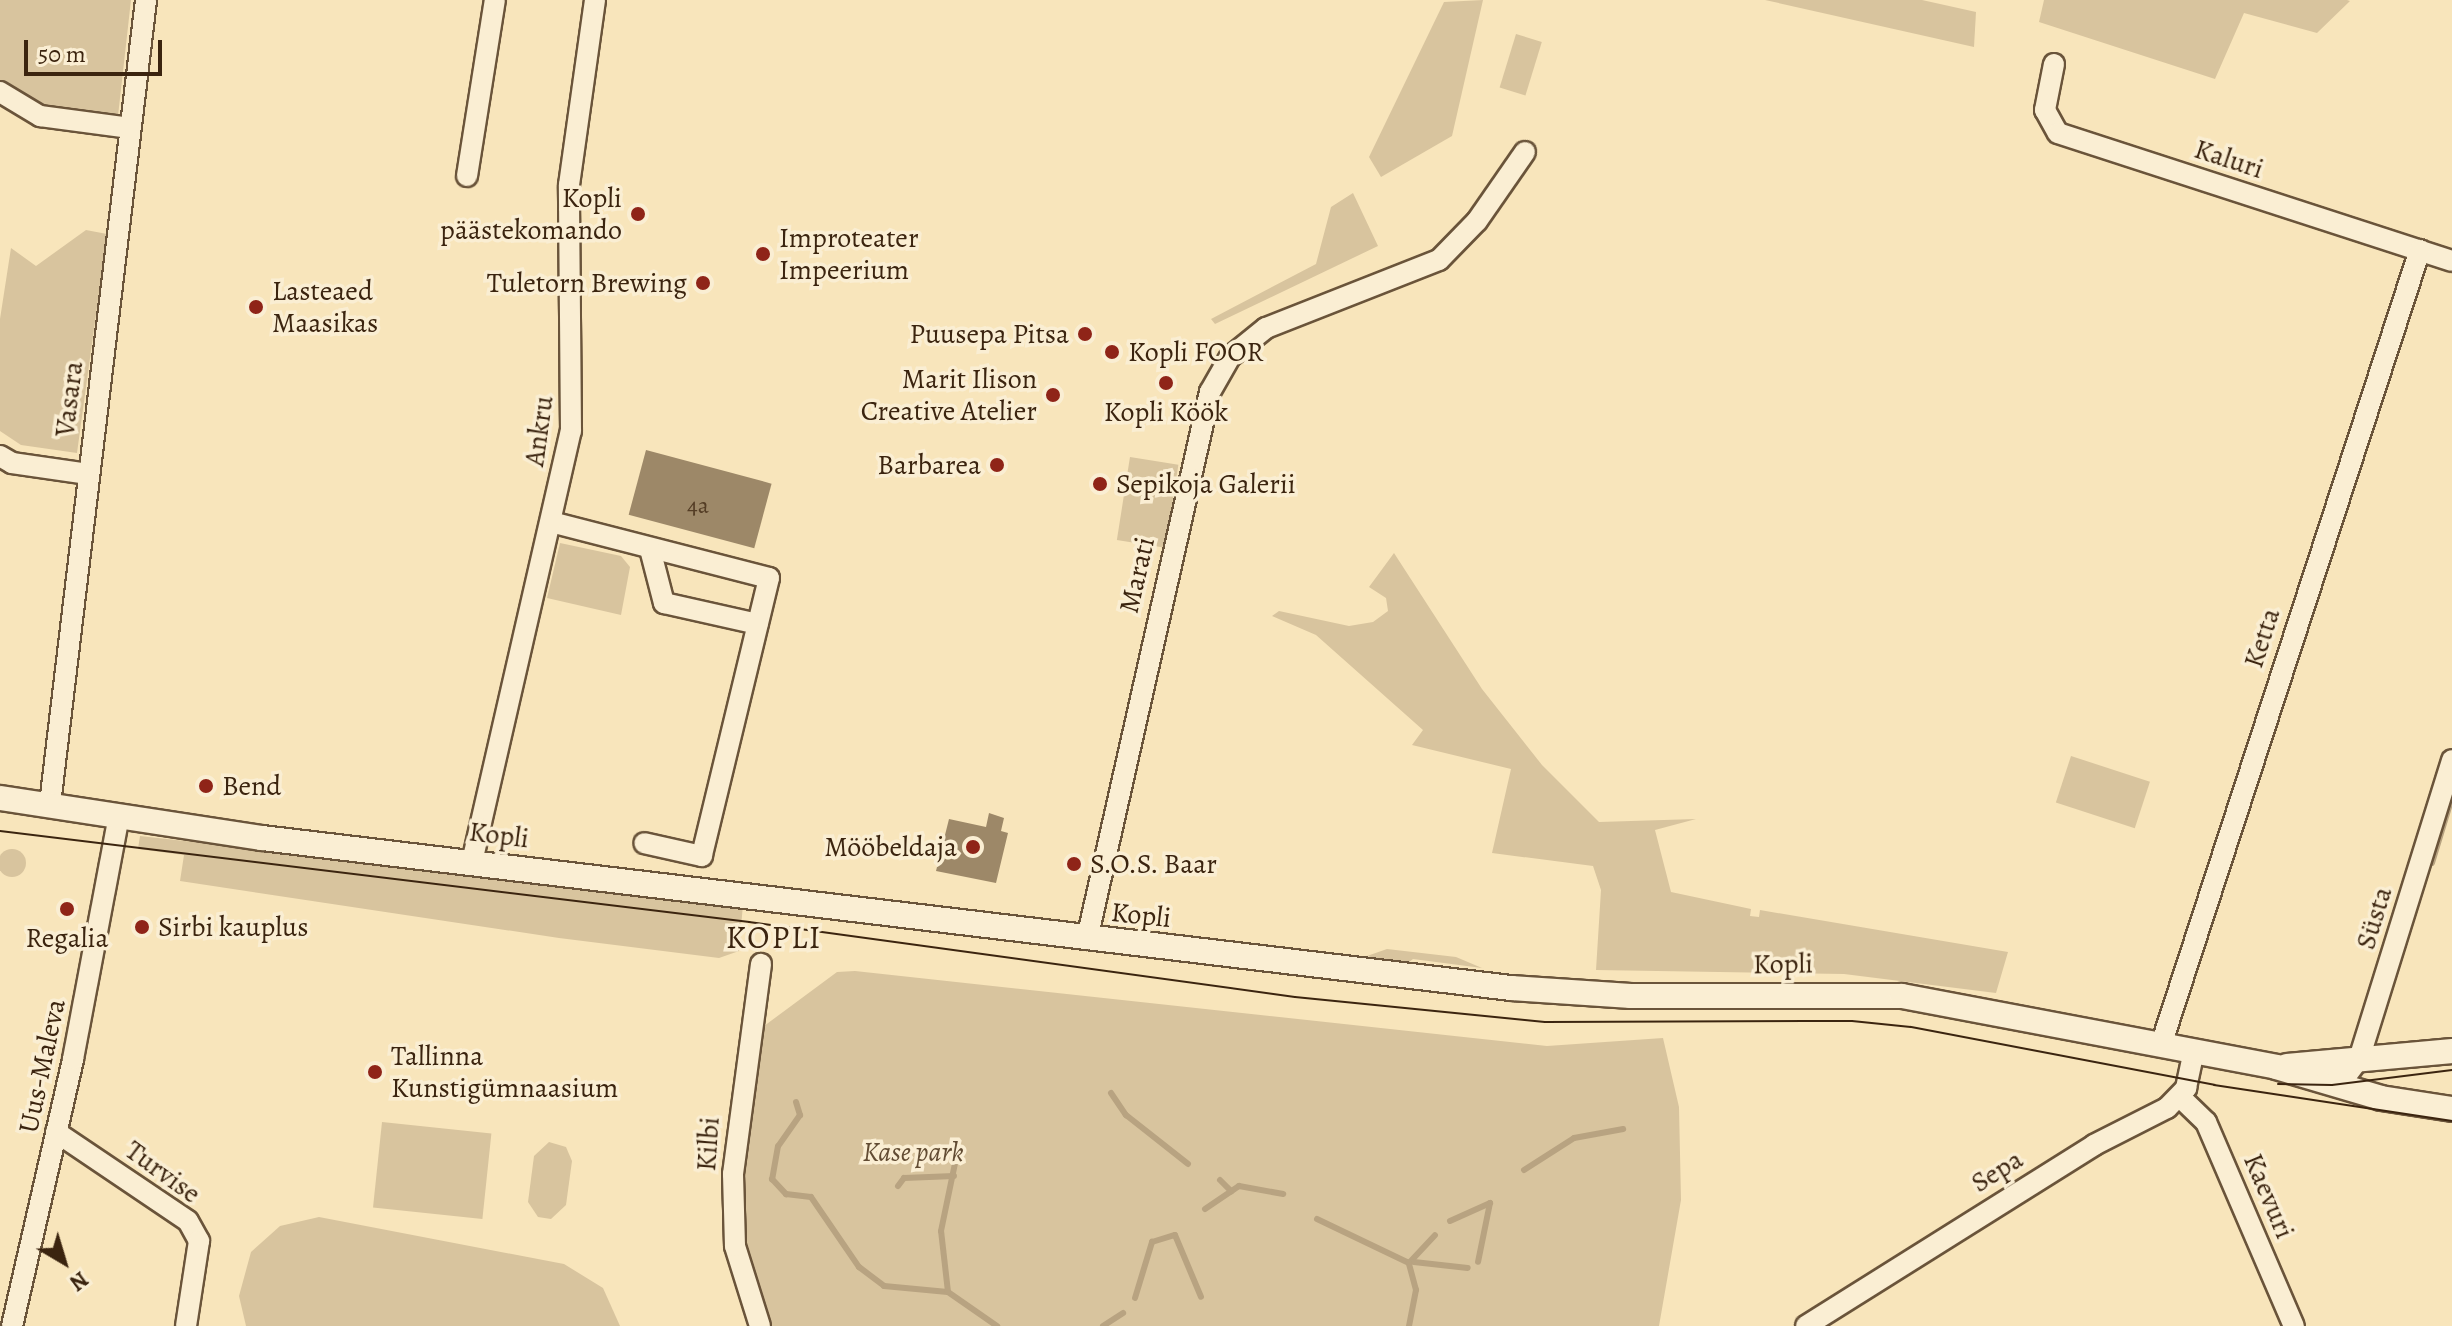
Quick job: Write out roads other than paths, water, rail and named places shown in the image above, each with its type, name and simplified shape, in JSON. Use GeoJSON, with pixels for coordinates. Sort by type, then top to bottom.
{"type":"FeatureCollection","features":[{"type":"Feature","properties":{"kind":"street","name":"Vasara"},"geometry":{"type":"LineString","coordinates":[[50,804],[146,0]]}},
{"type":"Feature","properties":{"kind":"street"},"geometry":{"type":"LineString","coordinates":[[467,176],[495,0]]}},
{"type":"Feature","properties":{"kind":"street","name":"Ankru"},"geometry":{"type":"LineString","coordinates":[[472,862],[551,522],[573,408],[569,185],[595,0]]}},
{"type":"Feature","properties":{"kind":"street","name":"Kaluri"},"geometry":{"type":"LineString","coordinates":[[2054,64],[2045,110],[2058,133],[2452,261]]}},
{"type":"Feature","properties":{"kind":"street"},"geometry":{"type":"LineString","coordinates":[[0,92],[40,116],[130,128]]}},
{"type":"Feature","properties":{"kind":"street","name":"Marati"},"geometry":{"type":"LineString","coordinates":[[1087,939],[1210,392],[1230,357],[1266,328],[1439,260],[1477,221],[1525,152]]}},
{"type":"Feature","properties":{"kind":"street","name":"Ketta"},"geometry":{"type":"LineString","coordinates":[[2161,1045],[2420,250]]}},
{"type":"Feature","properties":{"kind":"street"},"geometry":{"type":"LineString","coordinates":[[0,456],[12,463],[88,474]]}},
{"type":"Feature","properties":{"kind":"street"},"geometry":{"type":"LineString","coordinates":[[551,522],[769,578],[702,856],[644,843]]}},
{"type":"Feature","properties":{"kind":"street"},"geometry":{"type":"LineString","coordinates":[[650,549],[664,603],[758,624]]}},
{"type":"Feature","properties":{"kind":"street","name":"Süsta"},"geometry":{"type":"LineString","coordinates":[[2347,1089],[2346,1076],[2359,1059],[2452,760]]}},
{"type":"Feature","properties":{"kind":"street","name":"Kopli"},"geometry":{"type":"LineString","coordinates":[[0,798],[472,862],[1087,939],[1631,996],[1902,996],[2276,1067],[2347,1089],[2452,1109]]}},
{"type":"Feature","properties":{"kind":"street","name":"Uus-Maleva"},"geometry":{"type":"LineString","coordinates":[[12,1326],[56,1132],[119,816]]}},
{"type":"Feature","properties":{"kind":"street","name":"Kilbi"},"geometry":{"type":"LineString","coordinates":[[760,1326],[735,1246],[733,1174],[761,964]]}},
{"type":"Feature","properties":{"kind":"street"},"geometry":{"type":"LineString","coordinates":[[2180,1097],[2194,1051]]}},
{"type":"Feature","properties":{"kind":"street","name":"Kopli"},"geometry":{"type":"LineString","coordinates":[[2276,1067],[2452,1051]]}},
{"type":"Feature","properties":{"kind":"street","name":"Sepa"},"geometry":{"type":"LineString","coordinates":[[1806,1326],[2180,1097]]}},
{"type":"Feature","properties":{"kind":"street","name":"Kaevuri"},"geometry":{"type":"LineString","coordinates":[[2180,1097],[2206,1122],[2294,1326]]}},
{"type":"Feature","properties":{"kind":"street","name":"Turvise"},"geometry":{"type":"LineString","coordinates":[[56,1132],[188,1221],[199,1241],[186,1326]]}},
{"type":"Feature","properties":{"kind":"waterway"},"geometry":{"type":"LineString","coordinates":[[2432,863],[2452,797]]}},
{"type":"Feature","properties":{"kind":"waterway"},"geometry":{"type":"LineString","coordinates":[[1111,1093],[1126,1115],[1188,1164]]}},
{"type":"Feature","properties":{"kind":"waterway"},"geometry":{"type":"LineString","coordinates":[[796,1102],[800,1115],[778,1146],[772,1179],[786,1194],[811,1197],[859,1267],[884,1286],[948,1292],[997,1326]]}},
{"type":"Feature","properties":{"kind":"waterway"},"geometry":{"type":"LineString","coordinates":[[1524,1170],[1574,1138],[1623,1129]]}},
{"type":"Feature","properties":{"kind":"waterway"},"geometry":{"type":"LineString","coordinates":[[948,1292],[941,1231],[958,1149]]}},
{"type":"Feature","properties":{"kind":"waterway"},"geometry":{"type":"LineString","coordinates":[[898,1186],[904,1178],[954,1176]]}},
{"type":"Feature","properties":{"kind":"waterway"},"geometry":{"type":"LineString","coordinates":[[1220,1180],[1231,1191]]}},
{"type":"Feature","properties":{"kind":"waterway"},"geometry":{"type":"LineString","coordinates":[[1205,1209],[1239,1186],[1283,1194]]}},
{"type":"Feature","properties":{"kind":"waterway"},"geometry":{"type":"LineString","coordinates":[[1450,1221],[1490,1203],[1478,1262]]}},
{"type":"Feature","properties":{"kind":"waterway"},"geometry":{"type":"LineString","coordinates":[[1317,1219],[1409,1263],[1435,1235]]}},
{"type":"Feature","properties":{"kind":"waterway"},"geometry":{"type":"LineString","coordinates":[[1135,1298],[1152,1242],[1175,1235],[1201,1297]]}},
{"type":"Feature","properties":{"kind":"waterway"},"geometry":{"type":"LineString","coordinates":[[1414,1262],[1468,1268]]}},
{"type":"Feature","properties":{"kind":"waterway"},"geometry":{"type":"LineString","coordinates":[[1409,1263],[1416,1290],[1409,1326]]}},
{"type":"Feature","properties":{"kind":"waterway"},"geometry":{"type":"LineString","coordinates":[[1103,1326],[1123,1313]]}},
{"type":"Feature","properties":{"kind":"tram line"},"geometry":{"type":"LineString","coordinates":[[0,831],[749,922],[1295,997],[1545,1022],[1852,1021],[1911,1027],[2214,1085],[2452,1121]]}},
{"type":"Feature","properties":{"kind":"tram line"},"geometry":{"type":"LineString","coordinates":[[2278,1084],[2332,1085],[2452,1070]]}},
{"type":"Feature","properties":{"kind":"place","name":"Kopli päästekomando"},"geometry":{"type":"Point","coordinates":[638,214]}},
{"type":"Feature","properties":{"kind":"place","name":"Improteater Impeerium"},"geometry":{"type":"Point","coordinates":[763,254]}},
{"type":"Feature","properties":{"kind":"place","name":"Tuletorn Brewing"},"geometry":{"type":"Point","coordinates":[703,283]}},
{"type":"Feature","properties":{"kind":"place","name":"Lasteaed Maasikas"},"geometry":{"type":"Point","coordinates":[256,307]}},
{"type":"Feature","properties":{"kind":"place","name":"Puusepa Pitsa"},"geometry":{"type":"Point","coordinates":[1085,334]}},
{"type":"Feature","properties":{"kind":"place","name":"Kopli FOOR"},"geometry":{"type":"Point","coordinates":[1112,352]}},
{"type":"Feature","properties":{"kind":"place","name":"Kopli Köök"},"geometry":{"type":"Point","coordinates":[1166,383]}},
{"type":"Feature","properties":{"kind":"place","name":"Marit Ilison Creative Atelier"},"geometry":{"type":"Point","coordinates":[1053,395]}},
{"type":"Feature","properties":{"kind":"place","name":"Barbarea"},"geometry":{"type":"Point","coordinates":[997,465]}},
{"type":"Feature","properties":{"kind":"place","name":"Sepikoja Galerii"},"geometry":{"type":"Point","coordinates":[1100,484]}},
{"type":"Feature","properties":{"kind":"place","name":"Bend"},"geometry":{"type":"Point","coordinates":[206,786]}},
{"type":"Feature","properties":{"kind":"place","name":"Mööbeldaja"},"geometry":{"type":"Point","coordinates":[973,847]}},
{"type":"Feature","properties":{"kind":"place","name":"S.O.S. Baar"},"geometry":{"type":"Point","coordinates":[1074,864]}},
{"type":"Feature","properties":{"kind":"place","name":"Regalia"},"geometry":{"type":"Point","coordinates":[67,909]}},
{"type":"Feature","properties":{"kind":"place","name":"Sirbi kauplus"},"geometry":{"type":"Point","coordinates":[142,927]}},
{"type":"Feature","properties":{"kind":"place","name":"Tallinna Kunstigümnaasium"},"geometry":{"type":"Point","coordinates":[375,1072]}},
{"type":"Feature","properties":{"kind":"district","name":"KOPLI"},"geometry":{"type":"Point","coordinates":[774,937]}},
{"type":"Feature","properties":{"kind":"park label","name":"Kase park"},"geometry":{"type":"Point","coordinates":[913,1152]}}]}
